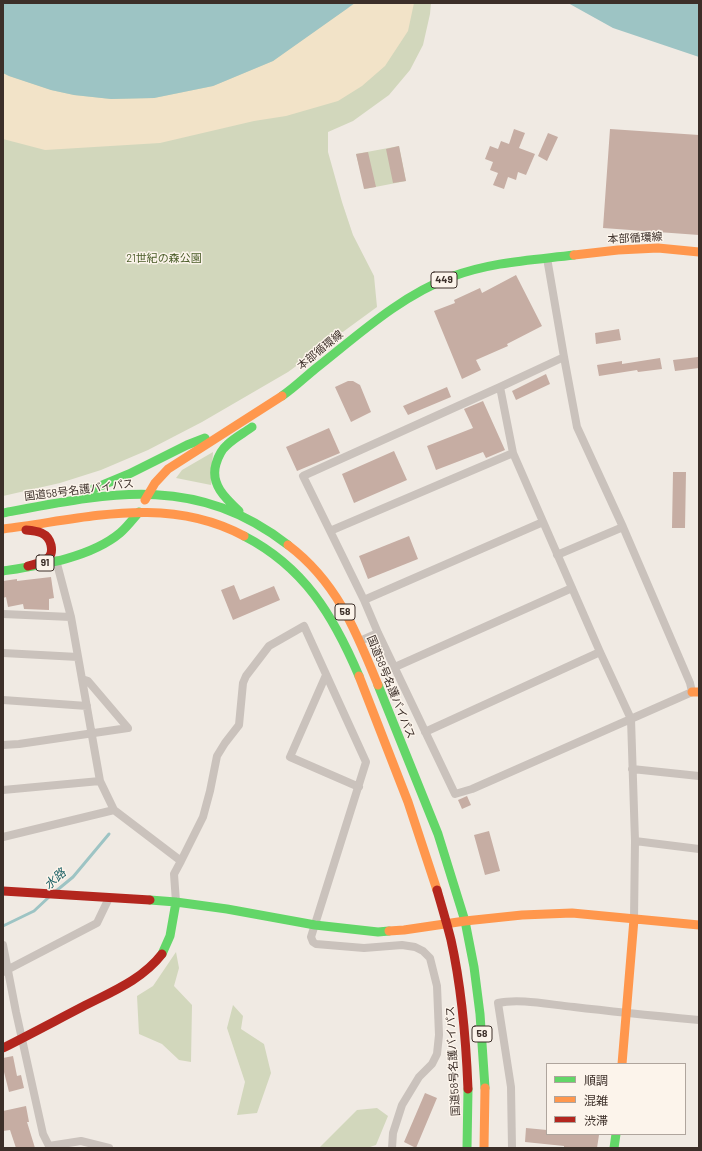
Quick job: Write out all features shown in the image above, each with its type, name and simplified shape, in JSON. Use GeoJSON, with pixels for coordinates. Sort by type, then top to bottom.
{"type":"FeatureCollection","features":[{"type":"Feature","properties":{"kind":"main road","name":"本部循環線"},"geometry":{"type":"LineString","coordinates":[[3,571],[86,552],[101,546],[115,537],[125,529],[140,512],[147,494],[168,468],[285,394],[373,323],[410,297],[450,277],[494,265],[618,250],[658,248],[699,252]]}},
{"type":"Feature","properties":{"kind":"main road"},"geometry":{"type":"LineString","coordinates":[[242,515],[220,491],[215,482],[214,471],[218,458],[224,449],[237,437],[275,411],[285,394]]}},
{"type":"Feature","properties":{"kind":"main road"},"geometry":{"type":"LineString","coordinates":[[60,503],[129,474],[187,445],[232,428]]}},
{"type":"Feature","properties":{"kind":"main road","name":"国道58号名護バイパス"},"geometry":{"type":"LineString","coordinates":[[3,513],[112,496],[147,494],[180,496],[207,502],[242,515],[274,534],[290,546],[317,571],[333,592],[345,610],[360,641],[438,834],[465,921],[470,944],[480,1014],[485,1092],[484,1148]]}},
{"type":"Feature","properties":{"kind":"main road","name":"国道58号名護バイパス"},"geometry":{"type":"LineString","coordinates":[[6,529],[120,513],[140,512],[183,515],[212,521],[253,540],[273,554],[289,567],[317,597],[350,658],[378,725],[420,836],[447,924],[454,955],[464,1024],[468,1086],[467,1148]]}},
{"type":"Feature","properties":{"kind":"main road"},"geometry":{"type":"LineString","coordinates":[[6,529],[32,530],[42,532],[48,536],[52,549],[50,556],[47,559],[28,566]]}},
{"type":"Feature","properties":{"kind":"main road"},"geometry":{"type":"LineString","coordinates":[[3,891],[176,902],[227,909],[315,925],[378,932],[522,915],[572,913],[699,925]]}},
{"type":"Feature","properties":{"kind":"main road"},"geometry":{"type":"LineString","coordinates":[[3,1048],[145,972],[154,964],[170,938],[176,902]]}},
{"type":"Feature","properties":{"kind":"main road"},"geometry":{"type":"LineString","coordinates":[[622,1063],[634,919]]}},
{"type":"Feature","properties":{"kind":"main road"},"geometry":{"type":"LineString","coordinates":[[614,1148],[616,1135]]}},
{"type":"Feature","properties":{"kind":"street"},"geometry":{"type":"LineString","coordinates":[[547,258],[564,357],[578,426],[687,676],[696,692],[630,719],[472,789],[455,794],[378,633],[364,600],[303,476],[564,357]]}},
{"type":"Feature","properties":{"kind":"street"},"geometry":{"type":"LineString","coordinates":[[500,387],[513,453],[630,719],[635,841],[634,919]]}},
{"type":"Feature","properties":{"kind":"street"},"geometry":{"type":"LineString","coordinates":[[330,531],[513,453]]}},
{"type":"Feature","properties":{"kind":"street"},"geometry":{"type":"LineString","coordinates":[[364,600],[543,522]]}},
{"type":"Feature","properties":{"kind":"street"},"geometry":{"type":"LineString","coordinates":[[558,555],[623,527]]}},
{"type":"Feature","properties":{"kind":"street"},"geometry":{"type":"LineString","coordinates":[[56,560],[71,617],[100,781],[114,810],[181,861]]}},
{"type":"Feature","properties":{"kind":"street"},"geometry":{"type":"LineString","coordinates":[[395,667],[572,588]]}},
{"type":"Feature","properties":{"kind":"street"},"geometry":{"type":"LineString","coordinates":[[3,614],[71,617]]}},
{"type":"Feature","properties":{"kind":"street"},"geometry":{"type":"LineString","coordinates":[[176,902],[174,874],[203,817],[217,756],[239,725],[243,683],[246,676],[269,646],[304,626],[366,762],[311,937],[313,942],[316,944],[364,948],[402,945],[415,947],[423,951],[430,958],[437,986],[439,1035],[437,1054],[432,1064],[419,1077],[402,1105],[393,1133],[392,1148]]}},
{"type":"Feature","properties":{"kind":"street"},"geometry":{"type":"LineString","coordinates":[[360,641],[378,633]]}},
{"type":"Feature","properties":{"kind":"street"},"geometry":{"type":"LineString","coordinates":[[425,732],[600,652]]}},
{"type":"Feature","properties":{"kind":"street"},"geometry":{"type":"LineString","coordinates":[[3,653],[78,657]]}},
{"type":"Feature","properties":{"kind":"street"},"geometry":{"type":"LineString","coordinates":[[326,675],[290,757],[359,787]]}},
{"type":"Feature","properties":{"kind":"street"},"geometry":{"type":"LineString","coordinates":[[3,745],[128,728],[88,681],[82,679]]}},
{"type":"Feature","properties":{"kind":"street"},"geometry":{"type":"LineString","coordinates":[[3,700],[87,706]]}},
{"type":"Feature","properties":{"kind":"street"},"geometry":{"type":"LineString","coordinates":[[632,769],[699,776]]}},
{"type":"Feature","properties":{"kind":"street"},"geometry":{"type":"LineString","coordinates":[[3,790],[100,781]]}},
{"type":"Feature","properties":{"kind":"street"},"geometry":{"type":"LineString","coordinates":[[3,837],[114,810]]}},
{"type":"Feature","properties":{"kind":"street"},"geometry":{"type":"LineString","coordinates":[[635,841],[699,849]]}},
{"type":"Feature","properties":{"kind":"street"},"geometry":{"type":"LineString","coordinates":[[6,970],[97,923],[109,898]]}},
{"type":"Feature","properties":{"kind":"street"},"geometry":{"type":"LineString","coordinates":[[3,945],[6,970],[43,1134],[50,1148],[82,1141],[109,1148]]}},
{"type":"Feature","properties":{"kind":"street"},"geometry":{"type":"LineString","coordinates":[[512,1148],[511,1087],[498,1003],[507,1001],[525,1002],[699,1020]]}},
{"type":"Feature","properties":{"kind":"green space","name":"21世紀の森公園"},"geometry":{"type":"Polygon","coordinates":[[[355,3],[431,3],[423,45],[410,70],[389,95],[353,121],[328,132],[328,152],[342,202],[353,235],[374,276],[377,307],[288,372],[202,422],[148,450],[101,470],[60,483],[3,496],[3,73],[350,7],[355,3]]]}},
{"type":"Feature","properties":{"kind":"green space"},"geometry":{"type":"Polygon","coordinates":[[[399,146],[406,181],[365,189],[356,154],[399,146]]]}},
{"type":"Feature","properties":{"kind":"green space"},"geometry":{"type":"Polygon","coordinates":[[[213,452],[211,485],[176,478],[182,470],[213,452]]]}},
{"type":"Feature","properties":{"kind":"green space"},"geometry":{"type":"Polygon","coordinates":[[[176,952],[179,968],[174,986],[192,1005],[191,1062],[179,1060],[162,1044],[139,1034],[137,996],[153,986],[176,952]]]}},
{"type":"Feature","properties":{"kind":"green space"},"geometry":{"type":"Polygon","coordinates":[[[233,1005],[243,1016],[241,1029],[264,1044],[271,1073],[257,1113],[237,1115],[245,1082],[227,1028],[233,1005]]]}},
{"type":"Feature","properties":{"kind":"green space"},"geometry":{"type":"Polygon","coordinates":[[[377,1108],[388,1116],[376,1145],[367,1148],[319,1148],[357,1110],[377,1108]]]}},
{"type":"Feature","properties":{"kind":"sand"},"geometry":{"type":"Polygon","coordinates":[[[355,3],[414,3],[408,31],[385,66],[362,86],[338,101],[286,116],[254,121],[160,143],[45,150],[3,139],[3,73],[51,90],[74,95],[111,99],[154,98],[213,86],[273,61],[355,3]]]}},
{"type":"Feature","properties":{"kind":"water"},"geometry":{"type":"Polygon","coordinates":[[[3,3],[355,3],[273,61],[213,86],[154,98],[111,99],[74,95],[51,90],[3,73],[3,3]]]}},
{"type":"Feature","properties":{"kind":"water"},"geometry":{"type":"Polygon","coordinates":[[[568,3],[699,3],[699,57],[613,28],[568,3]]]}},
{"type":"Feature","properties":{"kind":"building"},"geometry":{"type":"Polygon","coordinates":[[[514,129],[525,133],[519,148],[535,154],[526,175],[518,172],[516,180],[508,177],[504,189],[493,185],[498,173],[490,170],[493,162],[485,159],[490,146],[498,149],[501,141],[509,144],[514,129]]]}},
{"type":"Feature","properties":{"kind":"building"},"geometry":{"type":"Polygon","coordinates":[[[610,129],[699,135],[699,235],[603,228],[610,129]]]}},
{"type":"Feature","properties":{"kind":"building"},"geometry":{"type":"Polygon","coordinates":[[[548,133],[558,137],[547,161],[538,156],[548,133]]]}},
{"type":"Feature","properties":{"kind":"building"},"geometry":{"type":"Polygon","coordinates":[[[399,146],[406,181],[393,183],[386,149],[399,146]]]}},
{"type":"Feature","properties":{"kind":"building"},"geometry":{"type":"Polygon","coordinates":[[[368,152],[376,187],[364,189],[356,154],[368,152]]]}},
{"type":"Feature","properties":{"kind":"building"},"geometry":{"type":"Polygon","coordinates":[[[516,275],[542,326],[507,344],[508,346],[476,360],[481,370],[462,379],[434,311],[455,303],[454,300],[480,288],[482,293],[516,275]]]}},
{"type":"Feature","properties":{"kind":"building"},"geometry":{"type":"Polygon","coordinates":[[[619,329],[621,340],[596,344],[595,333],[619,329]]]}},
{"type":"Feature","properties":{"kind":"building"},"geometry":{"type":"Polygon","coordinates":[[[698,357],[699,368],[675,371],[673,360],[698,357]]]}},
{"type":"Feature","properties":{"kind":"building"},"geometry":{"type":"Polygon","coordinates":[[[660,358],[662,369],[638,372],[637,370],[599,376],[597,365],[622,361],[622,364],[660,358]]]}},
{"type":"Feature","properties":{"kind":"building"},"geometry":{"type":"Polygon","coordinates":[[[546,374],[550,384],[516,400],[512,391],[546,374]]]}},
{"type":"Feature","properties":{"kind":"building"},"geometry":{"type":"Polygon","coordinates":[[[348,381],[353,381],[360,385],[371,412],[351,422],[335,387],[348,381]]]}},
{"type":"Feature","properties":{"kind":"building"},"geometry":{"type":"Polygon","coordinates":[[[447,387],[451,397],[408,415],[403,406],[447,387]]]}},
{"type":"Feature","properties":{"kind":"building"},"geometry":{"type":"Polygon","coordinates":[[[483,401],[505,450],[486,458],[483,452],[436,470],[427,446],[473,428],[464,409],[483,401]]]}},
{"type":"Feature","properties":{"kind":"building"},"geometry":{"type":"Polygon","coordinates":[[[329,428],[340,453],[297,471],[286,447],[329,428]]]}},
{"type":"Feature","properties":{"kind":"building"},"geometry":{"type":"Polygon","coordinates":[[[394,451],[407,480],[354,503],[342,474],[394,451]]]}},
{"type":"Feature","properties":{"kind":"building"},"geometry":{"type":"Polygon","coordinates":[[[673,472],[686,472],[685,528],[672,528],[673,472]]]}},
{"type":"Feature","properties":{"kind":"building"},"geometry":{"type":"Polygon","coordinates":[[[409,536],[418,559],[368,579],[359,556],[409,536]]]}},
{"type":"Feature","properties":{"kind":"building"},"geometry":{"type":"Polygon","coordinates":[[[51,577],[54,598],[49,599],[49,610],[24,609],[23,604],[8,607],[6,597],[3,598],[3,581],[51,577]]]}},
{"type":"Feature","properties":{"kind":"building"},"geometry":{"type":"Polygon","coordinates":[[[234,585],[240,600],[274,586],[280,600],[233,620],[221,590],[234,585]]]}},
{"type":"Feature","properties":{"kind":"building"},"geometry":{"type":"Polygon","coordinates":[[[467,796],[471,805],[462,809],[458,800],[467,796]]]}},
{"type":"Feature","properties":{"kind":"building"},"geometry":{"type":"Polygon","coordinates":[[[489,831],[500,871],[485,875],[474,835],[489,831]]]}},
{"type":"Feature","properties":{"kind":"building"},"geometry":{"type":"Polygon","coordinates":[[[13,1056],[17,1076],[21,1075],[24,1088],[9,1092],[3,1068],[3,1058],[13,1056]]]}},
{"type":"Feature","properties":{"kind":"building"},"geometry":{"type":"Polygon","coordinates":[[[425,1093],[437,1098],[416,1148],[404,1142],[425,1093]]]}},
{"type":"Feature","properties":{"kind":"building"},"geometry":{"type":"Polygon","coordinates":[[[26,1106],[29,1122],[27,1122],[35,1148],[16,1148],[10,1130],[3,1131],[3,1111],[26,1106]]]}},
{"type":"Feature","properties":{"kind":"building"},"geometry":{"type":"Polygon","coordinates":[[[526,1128],[546,1130],[546,1135],[599,1135],[597,1148],[564,1148],[564,1146],[525,1142],[526,1128]]]}},
{"type":"Feature","properties":{"kind":"waterway","name":"水路"},"geometry":{"type":"LineString","coordinates":[[56,891],[73,877],[109,834]]}},
{"type":"Feature","properties":{"kind":"waterway","name":"水路"},"geometry":{"type":"LineString","coordinates":[[3,926],[34,911],[49,897]]}},
{"type":"Feature","properties":{"kind":"traffic: fast"},"geometry":{"type":"LineString","coordinates":[[282,396],[380,318],[414,295],[432,285],[451,277],[481,268],[512,262],[574,255]]}},
{"type":"Feature","properties":{"kind":"traffic: fast"},"geometry":{"type":"LineString","coordinates":[[239,511],[224,496],[217,484],[215,478],[216,464],[223,449],[252,427]]}},
{"type":"Feature","properties":{"kind":"traffic: fast"},"geometry":{"type":"LineString","coordinates":[[81,494],[129,474],[187,445],[205,438]]}},
{"type":"Feature","properties":{"kind":"traffic: fast"},"geometry":{"type":"LineString","coordinates":[[3,513],[79,499],[115,495],[150,494],[185,498],[219,507],[253,522],[288,545]]}},
{"type":"Feature","properties":{"kind":"traffic: fast"},"geometry":{"type":"LineString","coordinates":[[3,571],[49,563],[94,549],[108,542],[120,533],[128,526],[139,512]]}},
{"type":"Feature","properties":{"kind":"traffic: fast"},"geometry":{"type":"LineString","coordinates":[[244,536],[265,548],[284,562],[314,595],[327,613],[359,676]]}},
{"type":"Feature","properties":{"kind":"traffic: fast"},"geometry":{"type":"LineString","coordinates":[[378,685],[438,834],[465,921],[474,967],[480,1014],[485,1088]]}},
{"type":"Feature","properties":{"kind":"traffic: fast"},"geometry":{"type":"LineString","coordinates":[[150,900],[227,909],[315,925],[378,932],[389,931]]}},
{"type":"Feature","properties":{"kind":"traffic: fast"},"geometry":{"type":"LineString","coordinates":[[162,954],[170,936],[176,902]]}},
{"type":"Feature","properties":{"kind":"traffic: fast"},"geometry":{"type":"LineString","coordinates":[[467,1148],[468,1089]]}},
{"type":"Feature","properties":{"kind":"traffic: fast"},"geometry":{"type":"LineString","coordinates":[[614,1148],[616,1135]]}},
{"type":"Feature","properties":{"kind":"traffic: slow"},"geometry":{"type":"LineString","coordinates":[[574,255],[618,250],[658,248],[699,252]]}},
{"type":"Feature","properties":{"kind":"traffic: slow"},"geometry":{"type":"LineString","coordinates":[[145,500],[155,483],[168,469],[282,396]]}},
{"type":"Feature","properties":{"kind":"traffic: slow"},"geometry":{"type":"LineString","coordinates":[[3,529],[95,516],[125,513],[155,513],[185,516],[215,523],[244,536]]}},
{"type":"Feature","properties":{"kind":"traffic: slow"},"geometry":{"type":"LineString","coordinates":[[288,545],[305,559],[332,591],[353,627],[378,685]]}},
{"type":"Feature","properties":{"kind":"traffic: slow"},"geometry":{"type":"LineString","coordinates":[[359,676],[408,802],[437,890]]}},
{"type":"Feature","properties":{"kind":"traffic: slow"},"geometry":{"type":"LineString","coordinates":[[692,692],[699,692]]}},
{"type":"Feature","properties":{"kind":"traffic: slow"},"geometry":{"type":"LineString","coordinates":[[389,931],[522,915],[572,913],[699,925]]}},
{"type":"Feature","properties":{"kind":"traffic: slow"},"geometry":{"type":"LineString","coordinates":[[622,1063],[634,919]]}},
{"type":"Feature","properties":{"kind":"traffic: slow"},"geometry":{"type":"LineString","coordinates":[[484,1148],[485,1088]]}},
{"type":"Feature","properties":{"kind":"traffic: jam"},"geometry":{"type":"LineString","coordinates":[[26,530],[45,535],[50,541],[52,549],[51,555],[45,561],[28,566]]}},
{"type":"Feature","properties":{"kind":"traffic: jam"},"geometry":{"type":"LineString","coordinates":[[437,890],[451,940],[461,996],[465,1033],[468,1089]]}},
{"type":"Feature","properties":{"kind":"traffic: jam"},"geometry":{"type":"LineString","coordinates":[[3,891],[150,900]]}},
{"type":"Feature","properties":{"kind":"traffic: jam"},"geometry":{"type":"LineString","coordinates":[[3,1048],[125,985],[145,971],[162,954]]}}]}
